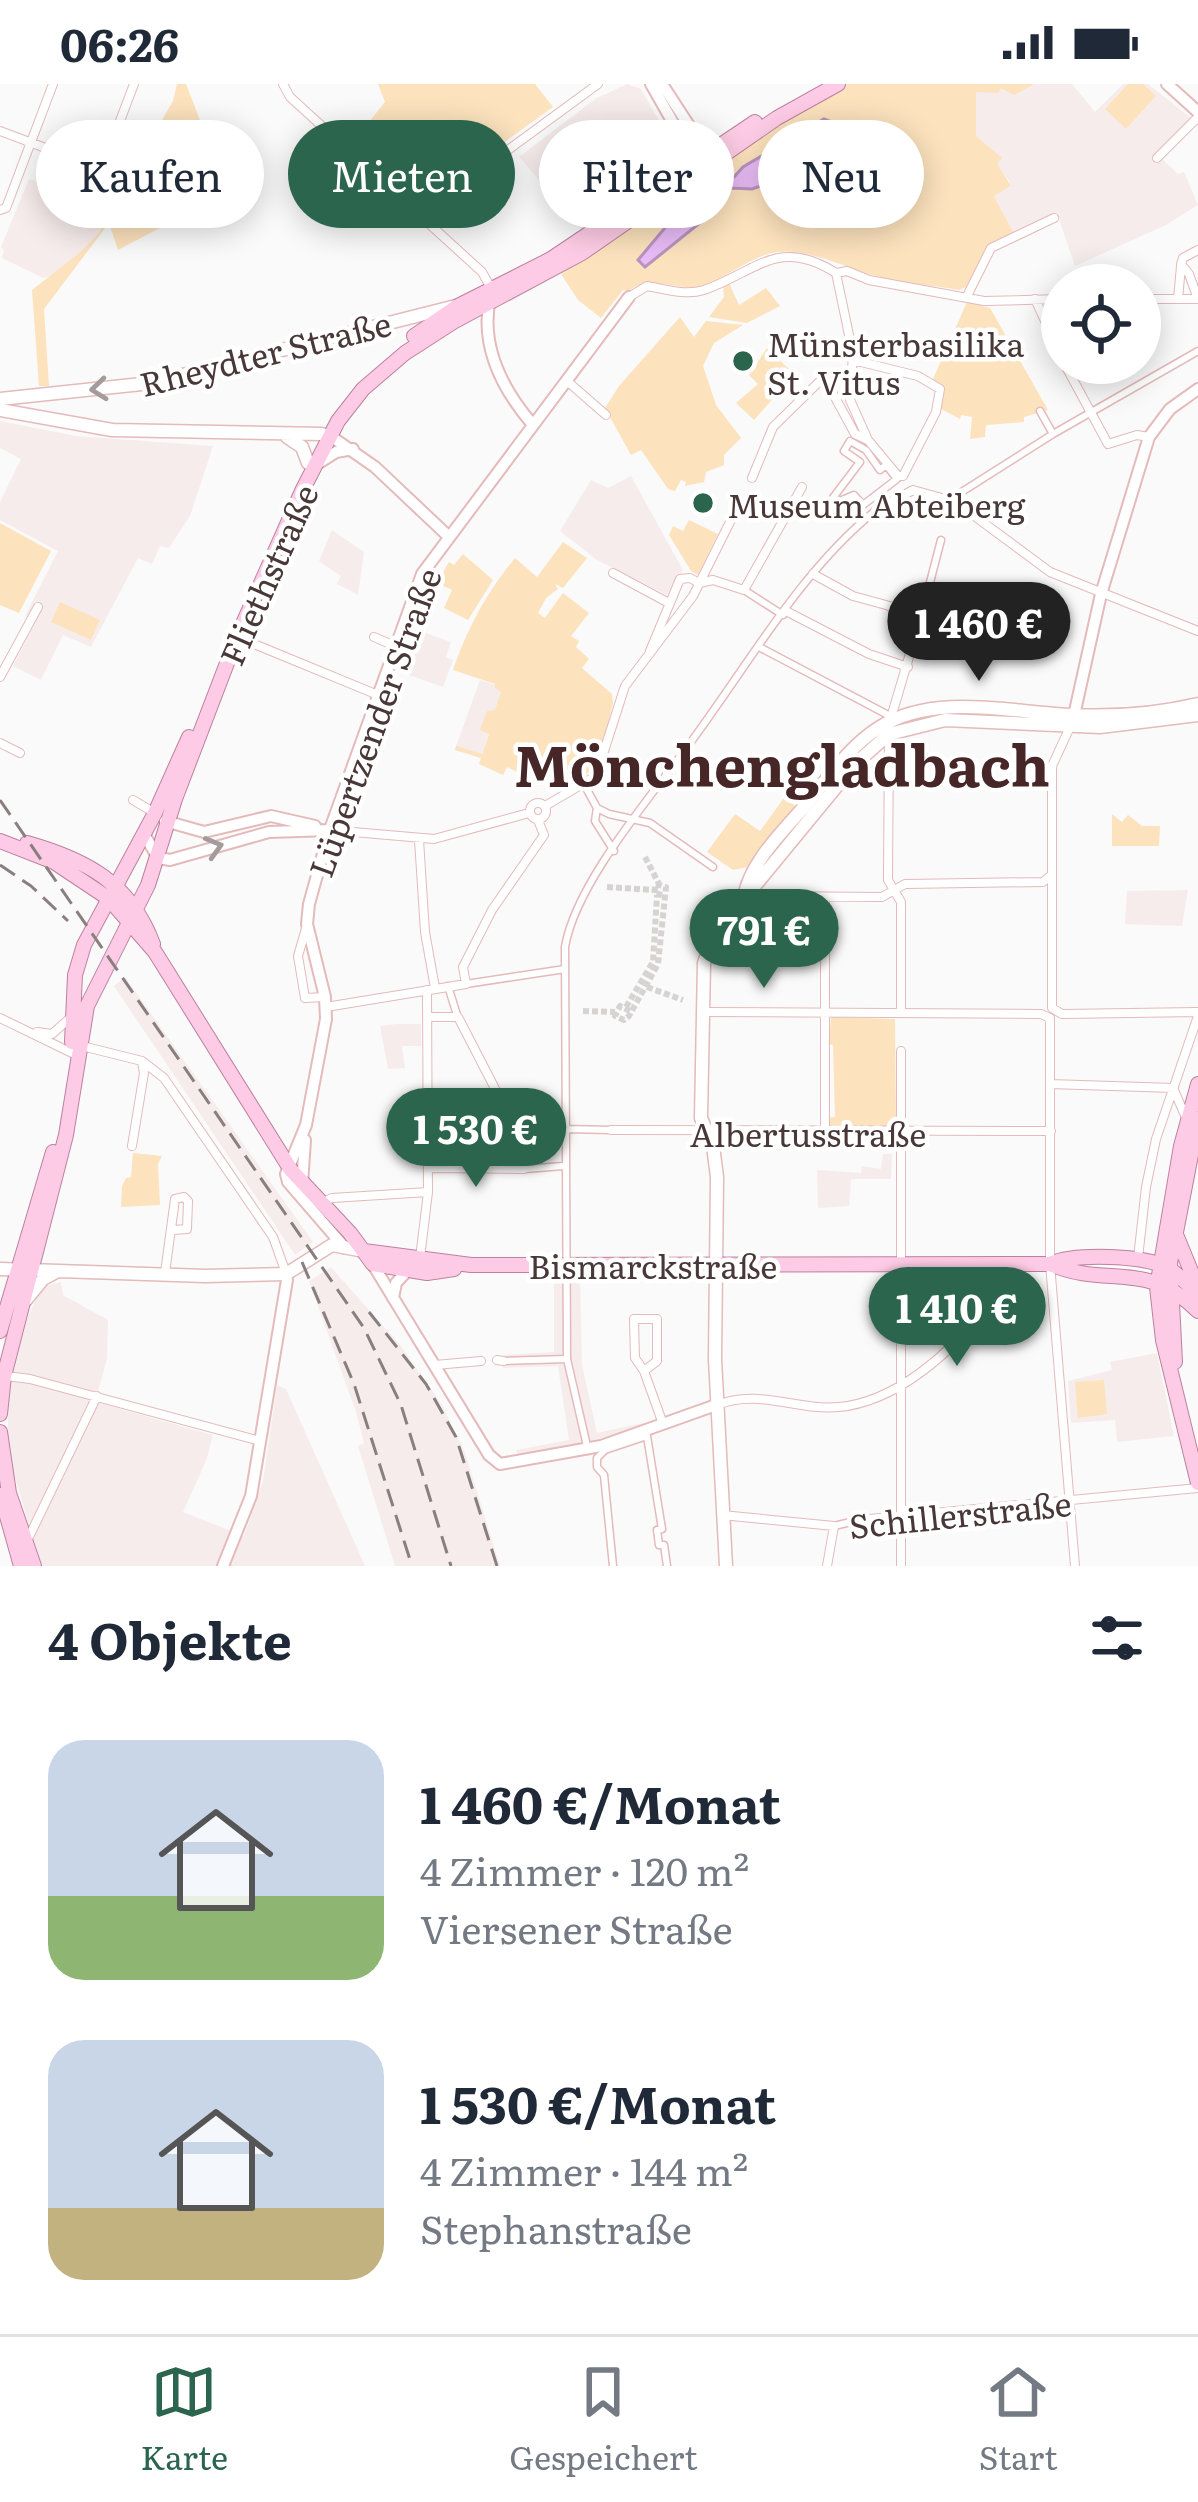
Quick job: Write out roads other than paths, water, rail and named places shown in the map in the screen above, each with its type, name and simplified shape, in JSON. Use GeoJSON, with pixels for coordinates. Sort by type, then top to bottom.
{"type":"FeatureCollection","features":[{"type":"Feature","properties":{"kind":"main road"},"geometry":{"type":"LineString","coordinates":[[734,142],[821,84]]}},
{"type":"Feature","properties":{"kind":"main road"},"geometry":{"type":"LineString","coordinates":[[734,144],[838,84]]}},
{"type":"Feature","properties":{"kind":"main road"},"geometry":{"type":"LineString","coordinates":[[490,297],[582,254],[616,228]]}},
{"type":"Feature","properties":{"kind":"main road","name":"Fliethstraße"},"geometry":{"type":"LineString","coordinates":[[128,910],[158,858],[161,818],[326,435],[358,384],[398,348],[458,306],[490,297]]}},
{"type":"Feature","properties":{"kind":"main road","name":"Fliethstraße"},"geometry":{"type":"LineString","coordinates":[[326,435],[363,389],[405,352],[490,297]]}},
{"type":"Feature","properties":{"kind":"main road","name":"Rheydter Straße"},"geometry":{"type":"LineString","coordinates":[[6,405],[151,383],[458,306]]}},
{"type":"Feature","properties":{"kind":"main road","name":"Rheydter Straße"},"geometry":{"type":"LineString","coordinates":[[6,405],[112,430],[326,435]]}},
{"type":"Feature","properties":{"kind":"main road"},"geometry":{"type":"LineString","coordinates":[[280,435],[302,447],[311,465]]}},
{"type":"Feature","properties":{"kind":"main road","name":"Fliethstraße"},"geometry":{"type":"LineString","coordinates":[[76,1049],[78,960],[144,834],[161,818],[311,465]]}},
{"type":"Feature","properties":{"kind":"main road"},"geometry":{"type":"LineString","coordinates":[[1073,721],[1198,704]]}},
{"type":"Feature","properties":{"kind":"main road"},"geometry":{"type":"LineString","coordinates":[[726,1566],[716,1405],[717,1177],[701,1118],[706,955],[743,899],[890,724],[919,712],[968,707],[1123,725],[1198,715]]}},
{"type":"Feature","properties":{"kind":"main road"},"geometry":{"type":"LineString","coordinates":[[0,837],[82,861],[112,891],[269,1138],[302,1185],[368,1257]]}},
{"type":"Feature","properties":{"kind":"main road"},"geometry":{"type":"LineString","coordinates":[[24,1269],[91,996],[120,940],[128,910],[125,868]]}},
{"type":"Feature","properties":{"kind":"main road"},"geometry":{"type":"LineString","coordinates":[[0,1331],[37,1238],[66,1136],[76,1049]]}},
{"type":"Feature","properties":{"kind":"main road"},"geometry":{"type":"LineString","coordinates":[[1198,1084],[1163,1284],[1163,1340],[1198,1486]]}},
{"type":"Feature","properties":{"kind":"main road"},"geometry":{"type":"LineString","coordinates":[[1165,1267],[1190,1194],[1192,1119]]}},
{"type":"Feature","properties":{"kind":"main road"},"geometry":{"type":"LineString","coordinates":[[1176,1232],[1198,1291]]}},
{"type":"Feature","properties":{"kind":"main road"},"geometry":{"type":"LineString","coordinates":[[37,1238],[60,1271]]}},
{"type":"Feature","properties":{"kind":"main road"},"geometry":{"type":"LineString","coordinates":[[287,1277],[332,1245],[368,1257]]}},
{"type":"Feature","properties":{"kind":"main road"},"geometry":{"type":"LineString","coordinates":[[0,1269],[287,1277],[332,1252],[368,1257]]}},
{"type":"Feature","properties":{"kind":"main road","name":"Bismarckstraße"},"geometry":{"type":"LineString","coordinates":[[368,1257],[412,1268],[1050,1264],[1163,1284]]}},
{"type":"Feature","properties":{"kind":"main road","name":"Bismarckstraße"},"geometry":{"type":"LineString","coordinates":[[1050,1264],[1068,1258],[1138,1259],[1165,1267]]}},
{"type":"Feature","properties":{"kind":"main road"},"geometry":{"type":"LineString","coordinates":[[1165,1267],[1198,1291]]}},
{"type":"Feature","properties":{"kind":"main road"},"geometry":{"type":"LineString","coordinates":[[9,1300],[60,1271]]}},
{"type":"Feature","properties":{"kind":"main road"},"geometry":{"type":"LineString","coordinates":[[1163,1284],[1198,1315]]}},
{"type":"Feature","properties":{"kind":"main road"},"geometry":{"type":"LineString","coordinates":[[1163,1284],[1173,1331],[1178,1408]]}},
{"type":"Feature","properties":{"kind":"main road"},"geometry":{"type":"LineString","coordinates":[[0,1414],[9,1300]]}},
{"type":"Feature","properties":{"kind":"main road"},"geometry":{"type":"LineString","coordinates":[[1173,1331],[1183,1320],[1198,1315]]}},
{"type":"Feature","properties":{"kind":"main road"},"geometry":{"type":"LineString","coordinates":[[0,1432],[10,1493],[34,1566]]}},
{"type":"Feature","properties":{"kind":"main road"},"geometry":{"type":"LineString","coordinates":[[0,1490],[21,1566]]}},
{"type":"Feature","properties":{"kind":"street"},"geometry":{"type":"LineString","coordinates":[[0,210],[6,208],[53,84]]}},
{"type":"Feature","properties":{"kind":"street"},"geometry":{"type":"LineString","coordinates":[[0,131],[96,167],[104,163],[133,87],[118,84]]}},
{"type":"Feature","properties":{"kind":"street"},"geometry":{"type":"LineString","coordinates":[[283,84],[315,120]]}},
{"type":"Feature","properties":{"kind":"street"},"geometry":{"type":"LineString","coordinates":[[515,145],[598,84]]}},
{"type":"Feature","properties":{"kind":"street"},"geometry":{"type":"LineString","coordinates":[[651,84],[671,120]]}},
{"type":"Feature","properties":{"kind":"street"},"geometry":{"type":"LineString","coordinates":[[662,84],[685,120]]}},
{"type":"Feature","properties":{"kind":"street"},"geometry":{"type":"LineString","coordinates":[[1157,158],[1196,109],[1167,84]]}},
{"type":"Feature","properties":{"kind":"street"},"geometry":{"type":"LineString","coordinates":[[967,296],[991,248],[1054,218]]}},
{"type":"Feature","properties":{"kind":"street"},"geometry":{"type":"LineString","coordinates":[[434,228],[482,272],[490,297],[485,320],[493,363],[532,425]]}},
{"type":"Feature","properties":{"kind":"street"},"geometry":{"type":"LineString","coordinates":[[1178,299],[1183,258],[1198,250]]}},
{"type":"Feature","properties":{"kind":"street"},"geometry":{"type":"LineString","coordinates":[[629,297],[647,286],[679,292],[703,290],[776,257],[984,301],[1041,298]]}},
{"type":"Feature","properties":{"kind":"street"},"geometry":{"type":"LineString","coordinates":[[1161,299],[1198,299],[1181,264]]}},
{"type":"Feature","properties":{"kind":"street"},"geometry":{"type":"LineString","coordinates":[[836,273],[853,360],[850,400],[868,440],[903,476]]}},
{"type":"Feature","properties":{"kind":"street","name":"Lüpertzender Straße"},"geometry":{"type":"LineString","coordinates":[[326,1002],[305,998],[298,956],[309,904],[330,830],[422,574],[629,297]]}},
{"type":"Feature","properties":{"kind":"street"},"geometry":{"type":"LineString","coordinates":[[1034,298],[1041,313]]}},
{"type":"Feature","properties":{"kind":"street"},"geometry":{"type":"LineString","coordinates":[[949,500],[1088,412],[1198,351]]}},
{"type":"Feature","properties":{"kind":"street"},"geometry":{"type":"LineString","coordinates":[[853,360],[933,382],[941,394],[932,422],[903,476],[907,491]]}},
{"type":"Feature","properties":{"kind":"street"},"geometry":{"type":"LineString","coordinates":[[752,478],[773,427],[824,377],[855,434],[868,440]]}},
{"type":"Feature","properties":{"kind":"street"},"geometry":{"type":"LineString","coordinates":[[566,380],[606,415]]}},
{"type":"Feature","properties":{"kind":"street"},"geometry":{"type":"LineString","coordinates":[[1075,384],[1108,444],[1137,435],[1149,437]]}},
{"type":"Feature","properties":{"kind":"street"},"geometry":{"type":"LineString","coordinates":[[1138,1259],[1145,1187],[1198,1014],[1062,1014],[1050,1004],[1052,766],[1073,721],[1101,594],[1149,437],[1170,409],[1198,389]]}},
{"type":"Feature","properties":{"kind":"street"},"geometry":{"type":"LineString","coordinates":[[1040,411],[1053,434]]}},
{"type":"Feature","properties":{"kind":"street"},"geometry":{"type":"LineString","coordinates":[[326,435],[352,449],[447,536]]}},
{"type":"Feature","properties":{"kind":"street"},"geometry":{"type":"LineString","coordinates":[[850,441],[866,450],[880,470],[886,465],[896,482],[863,505],[854,495],[826,507],[860,462],[844,451],[850,441]]}},
{"type":"Feature","properties":{"kind":"street"},"geometry":{"type":"LineString","coordinates":[[311,465],[352,449]]}},
{"type":"Feature","properties":{"kind":"street"},"geometry":{"type":"LineString","coordinates":[[744,590],[800,491]]}},
{"type":"Feature","properties":{"kind":"street"},"geometry":{"type":"LineString","coordinates":[[589,1449],[567,1359],[563,1166],[566,969],[572,918],[637,818],[813,574],[851,530],[875,511],[907,491],[927,492],[949,500],[1006,537],[1035,564],[1198,631]]}},
{"type":"Feature","properties":{"kind":"street"},"geometry":{"type":"LineString","coordinates":[[133,800],[187,830],[214,832],[271,816],[330,830],[419,840],[545,815],[545,806],[585,786],[601,768],[617,702],[699,583],[737,508]]}},
{"type":"Feature","properties":{"kind":"street"},"geometry":{"type":"LineString","coordinates":[[901,1013],[901,902],[888,880],[890,724],[941,539]]}},
{"type":"Feature","properties":{"kind":"street"},"geometry":{"type":"LineString","coordinates":[[613,573],[668,602]]}},
{"type":"Feature","properties":{"kind":"street"},"geometry":{"type":"LineString","coordinates":[[813,574],[854,596],[888,606],[976,621]]}},
{"type":"Feature","properties":{"kind":"street"},"geometry":{"type":"LineString","coordinates":[[647,658],[680,579],[690,578],[744,590],[869,654],[908,667]]}},
{"type":"Feature","properties":{"kind":"street"},"geometry":{"type":"LineString","coordinates":[[0,677],[38,607]]}},
{"type":"Feature","properties":{"kind":"street"},"geometry":{"type":"LineString","coordinates":[[237,637],[379,696]]}},
{"type":"Feature","properties":{"kind":"street"},"geometry":{"type":"LineString","coordinates":[[374,637],[397,647]]}},
{"type":"Feature","properties":{"kind":"street"},"geometry":{"type":"LineString","coordinates":[[760,648],[890,724]]}},
{"type":"Feature","properties":{"kind":"street"},"geometry":{"type":"LineString","coordinates":[[0,743],[20,753]]}},
{"type":"Feature","properties":{"kind":"street"},"geometry":{"type":"LineString","coordinates":[[585,786],[598,808],[637,818],[713,867]]}},
{"type":"Feature","properties":{"kind":"street"},"geometry":{"type":"LineString","coordinates":[[598,808],[595,821],[614,851]]}},
{"type":"Feature","properties":{"kind":"street"},"geometry":{"type":"LineString","coordinates":[[466,984],[463,967],[492,910],[544,835],[534,816]]}},
{"type":"Feature","properties":{"kind":"street"},"geometry":{"type":"LineString","coordinates":[[144,834],[158,858],[174,859],[269,832],[330,830]]}},
{"type":"Feature","properties":{"kind":"street"},"geometry":{"type":"LineString","coordinates":[[393,1298],[396,1283],[412,1268],[428,1192],[431,989],[419,840]]}},
{"type":"Feature","properties":{"kind":"street"},"geometry":{"type":"LineString","coordinates":[[767,896],[882,897],[905,884],[1043,882],[1050,876]]}},
{"type":"Feature","properties":{"kind":"street"},"geometry":{"type":"LineString","coordinates":[[825,897],[825,1132]]}},
{"type":"Feature","properties":{"kind":"street","name":"Lüpertzender Straße"},"geometry":{"type":"LineString","coordinates":[[288,1165],[304,1130],[326,1002],[307,924]]}},
{"type":"Feature","properties":{"kind":"street"},"geometry":{"type":"LineString","coordinates":[[326,1002],[566,969]]}},
{"type":"Feature","properties":{"kind":"street"},"geometry":{"type":"LineString","coordinates":[[448,986],[457,1015],[506,1110],[524,1169]]}},
{"type":"Feature","properties":{"kind":"street"},"geometry":{"type":"LineString","coordinates":[[22,1028],[52,1034],[64,1026],[74,1006]]}},
{"type":"Feature","properties":{"kind":"street"},"geometry":{"type":"LineString","coordinates":[[703,1012],[1041,1014],[1050,1018],[1050,1264],[1075,1566]]}},
{"type":"Feature","properties":{"kind":"street"},"geometry":{"type":"LineString","coordinates":[[427,1017],[457,1015]]}},
{"type":"Feature","properties":{"kind":"street"},"geometry":{"type":"LineString","coordinates":[[0,1018],[76,1049],[142,1060],[164,1078],[281,1256],[287,1277],[251,1496],[223,1566]]}},
{"type":"Feature","properties":{"kind":"street"},"geometry":{"type":"LineString","coordinates":[[901,1052],[901,1566]]}},
{"type":"Feature","properties":{"kind":"street"},"geometry":{"type":"LineString","coordinates":[[132,1146],[142,1060]]}},
{"type":"Feature","properties":{"kind":"street"},"geometry":{"type":"LineString","coordinates":[[1050,1084],[1174,1088]]}},
{"type":"Feature","properties":{"kind":"street"},"geometry":{"type":"LineString","coordinates":[[1174,1088],[1192,1119]]}},
{"type":"Feature","properties":{"kind":"street","name":"Albertusstraße"},"geometry":{"type":"LineString","coordinates":[[565,1129],[1051,1131]]}},
{"type":"Feature","properties":{"kind":"street"},"geometry":{"type":"LineString","coordinates":[[269,1138],[287,1140],[304,1130]]}},
{"type":"Feature","properties":{"kind":"street"},"geometry":{"type":"LineString","coordinates":[[302,1185],[304,1130]]}},
{"type":"Feature","properties":{"kind":"street"},"geometry":{"type":"LineString","coordinates":[[288,1165],[288,1182],[343,1246]]}},
{"type":"Feature","properties":{"kind":"street"},"geometry":{"type":"LineString","coordinates":[[428,1168],[563,1166]]}},
{"type":"Feature","properties":{"kind":"street"},"geometry":{"type":"LineString","coordinates":[[322,1204],[328,1198],[428,1192]]}},
{"type":"Feature","properties":{"kind":"street"},"geometry":{"type":"LineString","coordinates":[[320,1250],[323,1224]]}},
{"type":"Feature","properties":{"kind":"street"},"geometry":{"type":"LineString","coordinates":[[165,1275],[173,1230]]}},
{"type":"Feature","properties":{"kind":"street"},"geometry":{"type":"LineString","coordinates":[[368,1257],[489,1455],[500,1464],[606,1445],[716,1405],[749,1398],[839,1407],[914,1379],[983,1309],[996,1306]]}},
{"type":"Feature","properties":{"kind":"street"},"geometry":{"type":"LineString","coordinates":[[644,1371],[657,1361],[657,1319],[634,1319],[635,1358],[663,1424]]}},
{"type":"Feature","properties":{"kind":"street"},"geometry":{"type":"LineString","coordinates":[[500,1360],[567,1359]]}},
{"type":"Feature","properties":{"kind":"street"},"geometry":{"type":"LineString","coordinates":[[434,1365],[481,1361]]}},
{"type":"Feature","properties":{"kind":"street"},"geometry":{"type":"LineString","coordinates":[[4,1376],[97,1396],[260,1442]]}},
{"type":"Feature","properties":{"kind":"street"},"geometry":{"type":"LineString","coordinates":[[27,1541],[97,1396]]}},
{"type":"Feature","properties":{"kind":"street"},"geometry":{"type":"LineString","coordinates":[[613,1566],[604,1475],[597,1458],[605,1450],[647,1436],[662,1529],[657,1530],[659,1545],[664,1545],[667,1566]]}},
{"type":"Feature","properties":{"kind":"street","name":"Schillerstraße"},"geometry":{"type":"LineString","coordinates":[[722,1515],[834,1526],[1198,1486]]}},
{"type":"Feature","properties":{"kind":"street"},"geometry":{"type":"LineString","coordinates":[[827,1566],[834,1526]]}},
{"type":"Feature","properties":{"kind":"tunnel"},"geometry":{"type":"LineString","coordinates":[[645,857],[659,884]]}},
{"type":"Feature","properties":{"kind":"tunnel"},"geometry":{"type":"LineString","coordinates":[[630,1011],[620,1006],[615,1016],[624,1020],[629,1016],[658,964],[666,887],[656,884],[654,893],[662,895]]}},
{"type":"Feature","properties":{"kind":"tunnel"},"geometry":{"type":"LineString","coordinates":[[607,887],[653,890]]}},
{"type":"Feature","properties":{"kind":"tunnel"},"geometry":{"type":"LineString","coordinates":[[626,1007],[653,962],[657,895]]}},
{"type":"Feature","properties":{"kind":"tunnel"},"geometry":{"type":"LineString","coordinates":[[647,987],[683,1000]]}},
{"type":"Feature","properties":{"kind":"tunnel"},"geometry":{"type":"LineString","coordinates":[[583,1011],[615,1012]]}},
{"type":"Feature","properties":{"kind":"railway"},"geometry":{"type":"LineString","coordinates":[[0,800],[364,1328],[401,1405],[451,1566]]}},
{"type":"Feature","properties":{"kind":"railway"},"geometry":{"type":"LineString","coordinates":[[0,865],[68,921]]}},
{"type":"Feature","properties":{"kind":"railway"},"geometry":{"type":"LineString","coordinates":[[302,1262],[354,1384],[412,1566]]}},
{"type":"Feature","properties":{"kind":"railway"},"geometry":{"type":"LineString","coordinates":[[369,1312],[426,1384],[456,1437],[497,1566]]}},
{"type":"Feature","properties":{"kind":"place","name":"Münsterbasilika St. Vitus"},"geometry":{"type":"Point","coordinates":[743,361]}},
{"type":"Feature","properties":{"kind":"place","name":"Museum Abteiberg"},"geometry":{"type":"Point","coordinates":[703,503]}},
{"type":"Feature","properties":{"kind":"district","name":"Mönchengladbach"},"geometry":{"type":"Point","coordinates":[782,762]}}]}
